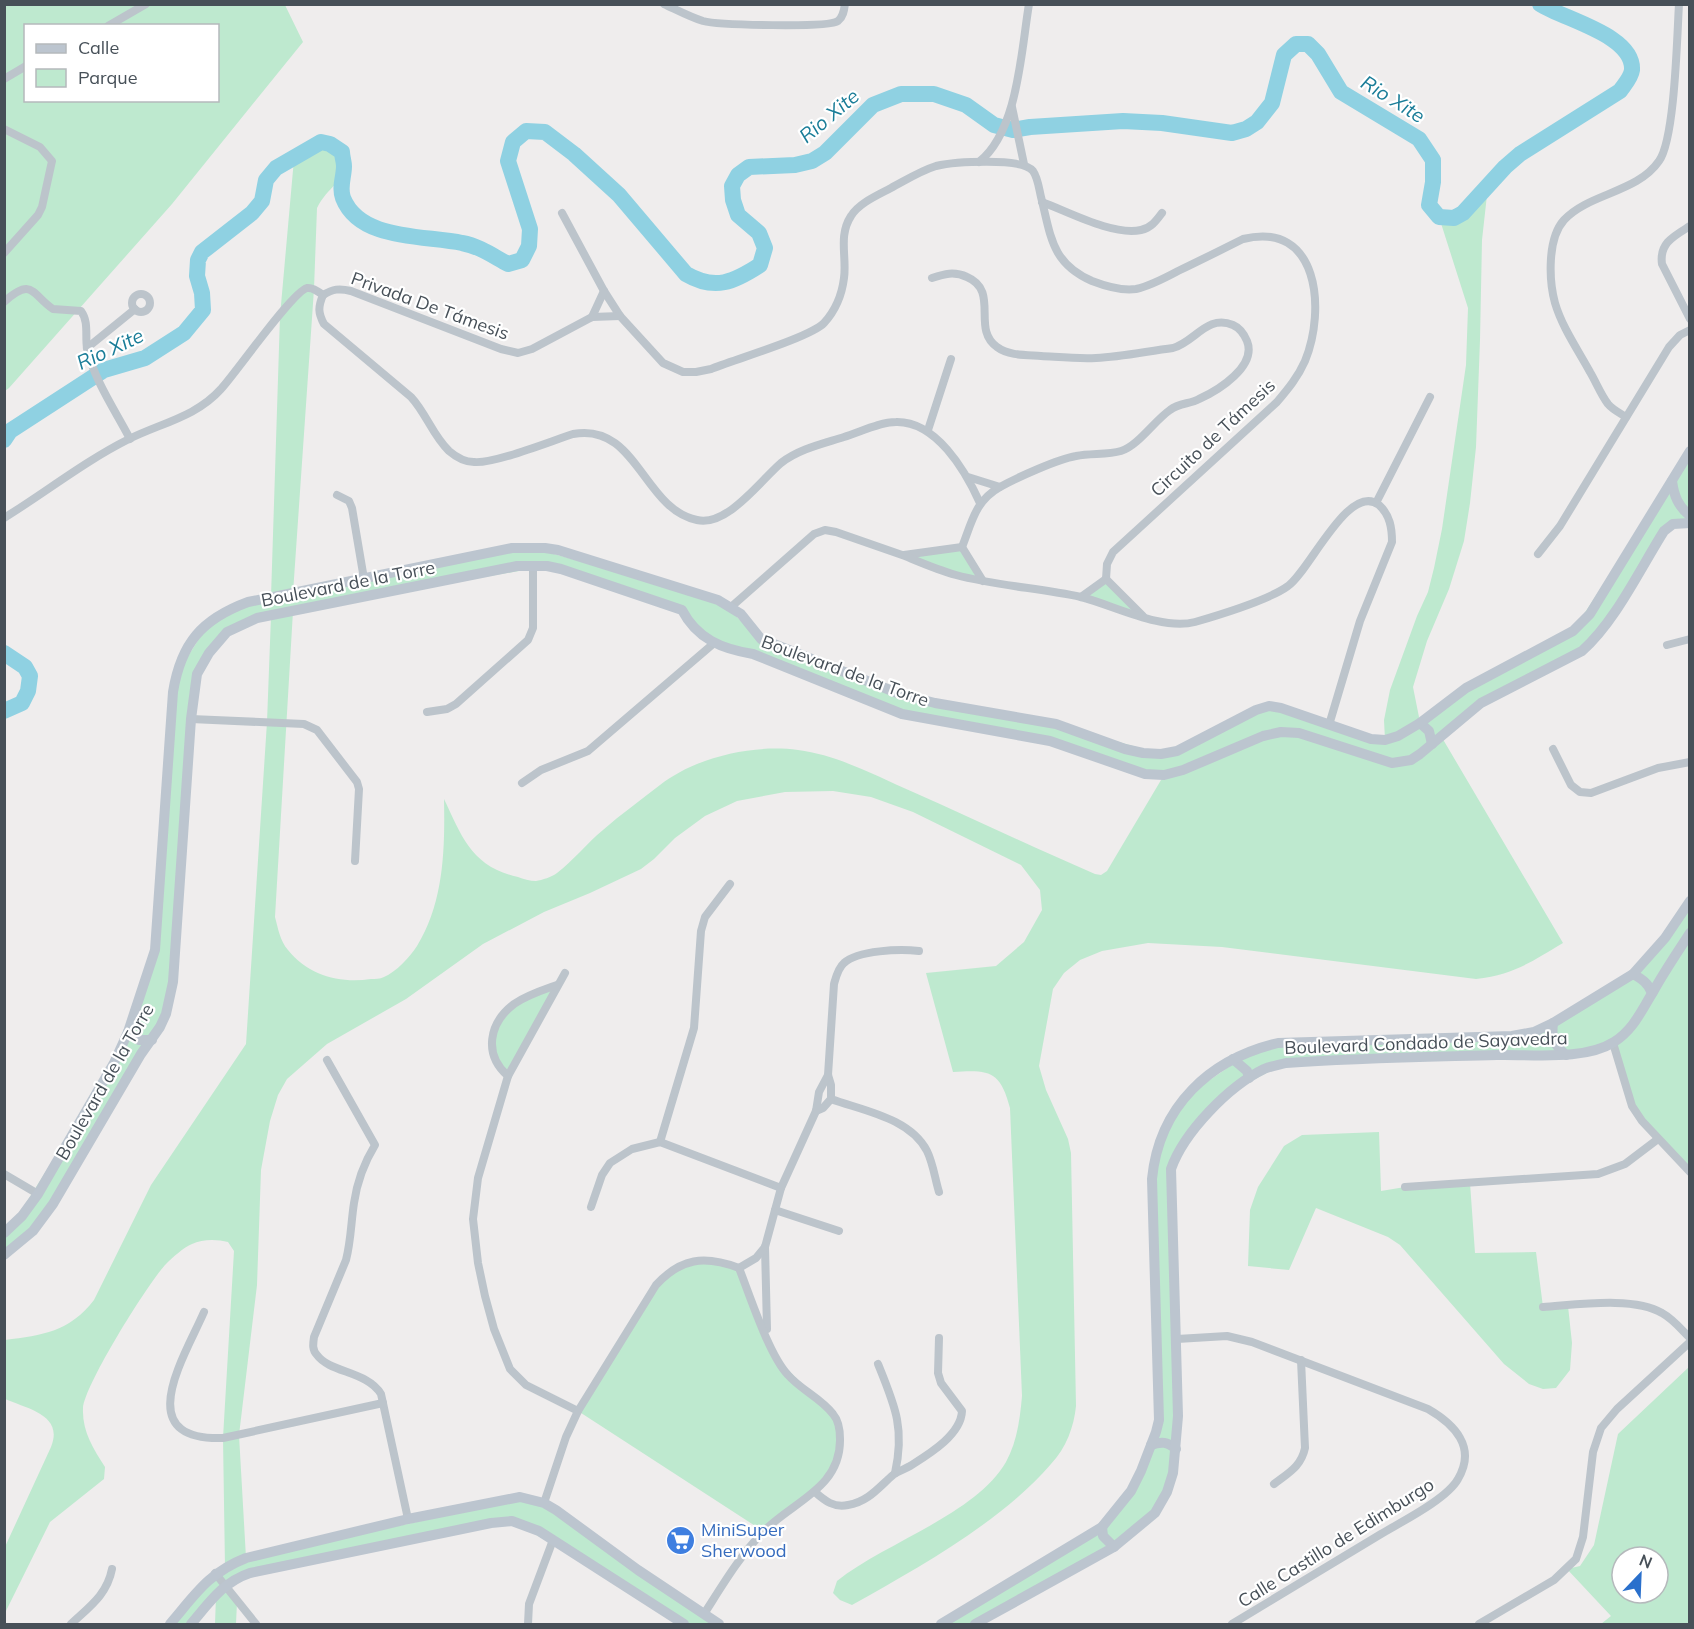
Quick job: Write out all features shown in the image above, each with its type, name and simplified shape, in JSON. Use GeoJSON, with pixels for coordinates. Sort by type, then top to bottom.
{"type":"FeatureCollection","features":[{"type":"Feature","properties":{"kind":"street"},"geometry":{"type":"LineString","coordinates":[[111,24],[146,4]]}},
{"type":"Feature","properties":{"kind":"street"},"geometry":{"type":"LineString","coordinates":[[664,4],[705,21],[788,25],[832,24],[839,21],[844,13],[845,4]]}},
{"type":"Feature","properties":{"kind":"street"},"geometry":{"type":"LineString","coordinates":[[978,163],[988,155],[1002,135],[1012,107],[1029,4]]}},
{"type":"Feature","properties":{"kind":"street"},"geometry":{"type":"LineString","coordinates":[[1626,417],[1607,403],[1561,319],[1553,291],[1551,249],[1555,234],[1562,222],[1574,211],[1637,181],[1651,171],[1666,148],[1679,4]]}},
{"type":"Feature","properties":{"kind":"street"},"geometry":{"type":"LineString","coordinates":[[4,79],[24,67]]}},
{"type":"Feature","properties":{"kind":"street","name":"Circuito de Támesis"},"geometry":{"type":"LineString","coordinates":[[1012,107],[1024,164],[1033,171],[1052,244],[1064,263],[1079,275],[1116,289],[1135,289],[1156,282],[1243,239],[1258,235],[1275,237],[1291,243],[1303,257],[1312,277],[1315,318],[1312,338],[1305,361],[1294,382],[1276,402],[1113,552],[1107,564],[1106,579]]}},
{"type":"Feature","properties":{"kind":"street"},"geometry":{"type":"LineString","coordinates":[[4,129],[40,147],[49,156],[51,166],[42,207],[38,215],[4,253]]}},
{"type":"Feature","properties":{"kind":"street"},"geometry":{"type":"LineString","coordinates":[[562,213],[620,316],[663,363],[683,372],[696,372],[711,369],[806,334],[822,325],[833,311],[840,295],[844,277],[844,231],[851,215],[868,201],[921,172],[948,164],[1012,162],[1024,164]]}},
{"type":"Feature","properties":{"kind":"street"},"geometry":{"type":"LineString","coordinates":[[1042,202],[1107,227],[1125,231],[1142,230],[1154,224],[1162,213]]}},
{"type":"Feature","properties":{"kind":"street"},"geometry":{"type":"LineString","coordinates":[[1689,226],[1670,239],[1661,255],[1662,264],[1689,320]]}},
{"type":"Feature","properties":{"kind":"street"},"geometry":{"type":"LineString","coordinates":[[932,278],[945,273],[956,273],[977,283],[983,292],[985,328],[989,339],[997,347],[1009,353],[1098,358],[1173,348],[1183,345],[1204,327],[1215,322],[1226,322],[1237,326],[1249,345],[1249,356],[1233,377],[1197,400],[1176,405],[1124,451],[1064,459],[1000,487],[980,503],[962,547]]}},
{"type":"Feature","properties":{"kind":"street","name":"Privada De Támesis"},"geometry":{"type":"LineString","coordinates":[[130,439],[202,406],[223,387],[280,316],[302,291],[308,288],[323,295],[333,290],[351,291],[501,349],[518,353],[532,349],[592,317],[620,316]]}},
{"type":"Feature","properties":{"kind":"street"},"geometry":{"type":"LineString","coordinates":[[4,302],[28,290],[35,292],[53,309],[81,311],[85,317],[87,348],[98,378],[130,439],[86,464],[4,518]]}},
{"type":"Feature","properties":{"kind":"street"},"geometry":{"type":"LineString","coordinates":[[592,317],[604,291]]}},
{"type":"Feature","properties":{"kind":"street"},"geometry":{"type":"LineString","coordinates":[[323,295],[318,314],[324,324],[411,397],[421,408],[441,442],[457,457],[476,463],[488,461],[585,431],[600,433],[622,448],[665,501],[680,514],[698,521],[715,519],[729,511],[782,463],[798,452],[893,422],[911,422],[928,430],[968,477],[980,503]]}},
{"type":"Feature","properties":{"kind":"street"},"geometry":{"type":"LineString","coordinates":[[87,348],[135,309]]}},
{"type":"Feature","properties":{"kind":"street"},"geometry":{"type":"LineString","coordinates":[[1538,554],[1560,526],[1669,347],[1680,335],[1689,330]]}},
{"type":"Feature","properties":{"kind":"street"},"geometry":{"type":"LineString","coordinates":[[928,430],[951,359]]}},
{"type":"Feature","properties":{"kind":"street"},"geometry":{"type":"LineString","coordinates":[[1376,503],[1430,397]]}},
{"type":"Feature","properties":{"kind":"street"},"geometry":{"type":"LineString","coordinates":[[1689,451],[1672,481],[1674,496],[1689,516]]}},
{"type":"Feature","properties":{"kind":"street"},"geometry":{"type":"LineString","coordinates":[[968,477],[1000,487]]}},
{"type":"Feature","properties":{"kind":"street","name":"Boulevard de la Torre"},"geometry":{"type":"LineString","coordinates":[[4,1233],[22,1216],[38,1194],[114,1063],[128,1032],[154,950],[176,675],[183,654],[195,635],[211,620],[230,609],[248,602],[512,548],[545,548],[718,600],[741,614],[761,639],[917,699],[1056,724],[1125,749],[1161,754],[1177,751],[1256,710],[1269,706],[1371,739],[1385,740],[1398,736],[1420,723],[1466,688],[1573,631],[1590,614],[1672,481]]}},
{"type":"Feature","properties":{"kind":"street"},"geometry":{"type":"LineString","coordinates":[[337,495],[349,501],[352,508],[364,579]]}},
{"type":"Feature","properties":{"kind":"street"},"geometry":{"type":"LineString","coordinates":[[731,607],[814,534],[825,530],[836,531],[954,574],[1081,597],[1146,618],[1193,623],[1277,593],[1291,585],[1302,574],[1347,510],[1360,502],[1367,501],[1376,503],[1389,520],[1392,542],[1360,621],[1329,725]]}},
{"type":"Feature","properties":{"kind":"street","name":"Boulevard de la Torre"},"geometry":{"type":"LineString","coordinates":[[4,1255],[43,1220],[166,1014],[173,981],[191,719],[197,674],[209,653],[226,632],[242,624],[258,618],[517,566],[561,568],[682,610],[687,620],[713,644],[732,651],[753,654],[902,714],[1050,741],[1145,774],[1164,775],[1183,770],[1263,736],[1281,732],[1299,733],[1392,763],[1411,760],[1481,703],[1582,651],[1609,621],[1664,531],[1673,524],[1689,523]]}},
{"type":"Feature","properties":{"kind":"street"},"geometry":{"type":"LineString","coordinates":[[903,556],[962,547]]}},
{"type":"Feature","properties":{"kind":"street"},"geometry":{"type":"LineString","coordinates":[[962,547],[983,581]]}},
{"type":"Feature","properties":{"kind":"street"},"geometry":{"type":"LineString","coordinates":[[427,712],[447,709],[456,704],[528,640],[533,628],[533,565]]}},
{"type":"Feature","properties":{"kind":"street"},"geometry":{"type":"LineString","coordinates":[[1081,597],[1106,579],[1146,618]]}},
{"type":"Feature","properties":{"kind":"street"},"geometry":{"type":"LineString","coordinates":[[682,610],[684,599],[693,593]]}},
{"type":"Feature","properties":{"kind":"street"},"geometry":{"type":"LineString","coordinates":[[753,654],[760,648],[761,639]]}},
{"type":"Feature","properties":{"kind":"street"},"geometry":{"type":"LineString","coordinates":[[1667,645],[1689,639]]}},
{"type":"Feature","properties":{"kind":"street"},"geometry":{"type":"LineString","coordinates":[[522,783],[541,770],[588,751],[713,644]]}},
{"type":"Feature","properties":{"kind":"street"},"geometry":{"type":"LineString","coordinates":[[191,719],[304,724],[317,730],[357,782],[359,789],[355,861]]}},
{"type":"Feature","properties":{"kind":"street"},"geometry":{"type":"LineString","coordinates":[[1420,723],[1429,731],[1432,744]]}},
{"type":"Feature","properties":{"kind":"street"},"geometry":{"type":"LineString","coordinates":[[1553,749],[1572,785],[1580,792],[1591,793],[1658,768],[1689,762]]}},
{"type":"Feature","properties":{"kind":"street"},"geometry":{"type":"LineString","coordinates":[[660,1142],[694,1028],[703,924],[705,917],[730,884]]}},
{"type":"Feature","properties":{"kind":"street","name":"Boulevard Condado de Sayavedra"},"geometry":{"type":"LineString","coordinates":[[941,1624],[1102,1527],[1131,1491],[1159,1420],[1152,1179],[1154,1159],[1160,1138],[1172,1116],[1199,1082],[1233,1059],[1255,1049],[1278,1043],[1512,1036],[1534,1032],[1553,1023],[1633,974],[1665,938],[1689,901]]}},
{"type":"Feature","properties":{"kind":"street","name":"Boulevard Condado de Sayavedra"},"geometry":{"type":"LineString","coordinates":[[975,1624],[1114,1547],[1155,1513],[1167,1492],[1173,1473],[1176,1449],[1177,1339],[1171,1169],[1175,1156],[1210,1112],[1249,1078],[1266,1068],[1286,1063],[1566,1055],[1613,1043],[1629,1030],[1640,1016],[1689,933]]}},
{"type":"Feature","properties":{"kind":"street"},"geometry":{"type":"LineString","coordinates":[[154,950],[162,947],[174,951]]}},
{"type":"Feature","properties":{"kind":"street"},"geometry":{"type":"LineString","coordinates":[[816,1111],[823,1108],[831,1099],[832,1092],[828,1075],[834,984],[837,973],[843,964],[853,957],[898,950],[919,951]]}},
{"type":"Feature","properties":{"kind":"street"},"geometry":{"type":"LineString","coordinates":[[565,973],[508,1076],[478,1178],[473,1219],[478,1263],[494,1329],[510,1369],[526,1385],[578,1411]]}},
{"type":"Feature","properties":{"kind":"street"},"geometry":{"type":"LineString","coordinates":[[1633,974],[1649,986],[1652,993]]}},
{"type":"Feature","properties":{"kind":"street"},"geometry":{"type":"LineString","coordinates":[[508,1076],[500,1069],[492,1051],[494,1032],[499,1022],[516,1003],[557,985]]}},
{"type":"Feature","properties":{"kind":"street"},"geometry":{"type":"LineString","coordinates":[[1553,1023],[1551,1035],[1556,1047],[1566,1055]]}},
{"type":"Feature","properties":{"kind":"street"},"geometry":{"type":"LineString","coordinates":[[128,1032],[139,1040],[152,1040]]}},
{"type":"Feature","properties":{"kind":"street"},"geometry":{"type":"LineString","coordinates":[[1613,1043],[1632,1106],[1642,1122],[1689,1172]]}},
{"type":"Feature","properties":{"kind":"street"},"geometry":{"type":"LineString","coordinates":[[1233,1059],[1247,1071],[1249,1078]]}},
{"type":"Feature","properties":{"kind":"street"},"geometry":{"type":"LineString","coordinates":[[327,1060],[375,1145],[366,1160],[357,1188],[350,1246],[346,1260],[314,1337],[313,1347],[317,1356],[324,1361],[369,1381],[377,1387],[383,1403],[408,1520]]}},
{"type":"Feature","properties":{"kind":"street"},"geometry":{"type":"LineString","coordinates":[[767,1336],[765,1247],[781,1188],[816,1111],[819,1092],[828,1075]]}},
{"type":"Feature","properties":{"kind":"street"},"geometry":{"type":"LineString","coordinates":[[831,1099],[909,1129],[928,1152],[939,1192]]}},
{"type":"Feature","properties":{"kind":"street"},"geometry":{"type":"LineString","coordinates":[[1160,1138],[1163,1147],[1169,1154],[1175,1156]]}},
{"type":"Feature","properties":{"kind":"street"},"geometry":{"type":"LineString","coordinates":[[1405,1187],[1598,1174],[1625,1164],[1658,1140]]}},
{"type":"Feature","properties":{"kind":"street"},"geometry":{"type":"LineString","coordinates":[[591,1207],[596,1188],[610,1163],[632,1149],[660,1142],[781,1188]]}},
{"type":"Feature","properties":{"kind":"street"},"geometry":{"type":"LineString","coordinates":[[4,1174],[38,1194]]}},
{"type":"Feature","properties":{"kind":"street"},"geometry":{"type":"LineString","coordinates":[[775,1210],[839,1231]]}},
{"type":"Feature","properties":{"kind":"street"},"geometry":{"type":"LineString","coordinates":[[544,1503],[566,1437],[578,1411],[656,1286],[681,1264],[711,1261],[739,1268],[756,1258],[765,1247]]}},
{"type":"Feature","properties":{"kind":"street"},"geometry":{"type":"LineString","coordinates":[[704,1614],[742,1556],[763,1531],[826,1481],[835,1467],[841,1448],[840,1430],[834,1414],[787,1374],[778,1360],[739,1268]]}},
{"type":"Feature","properties":{"kind":"street"},"geometry":{"type":"LineString","coordinates":[[1479,1624],[1554,1580],[1576,1559],[1583,1537],[1593,1452],[1600,1428],[1689,1340],[1675,1322],[1662,1312],[1648,1306],[1630,1303],[1543,1307]]}},
{"type":"Feature","properties":{"kind":"street"},"geometry":{"type":"LineString","coordinates":[[204,1312],[172,1386],[169,1400],[172,1415],[179,1428],[190,1435],[203,1439],[223,1438],[383,1403]]}},
{"type":"Feature","properties":{"kind":"street","name":"Calle Castillo de Edimburgo"},"geometry":{"type":"LineString","coordinates":[[1177,1339],[1227,1336],[1267,1347],[1428,1409],[1456,1429],[1461,1439],[1464,1464],[1459,1479],[1450,1490],[1232,1624]]}},
{"type":"Feature","properties":{"kind":"street"},"geometry":{"type":"LineString","coordinates":[[815,1492],[831,1504],[849,1505],[868,1498],[895,1473],[916,1462],[957,1428],[962,1420],[962,1411],[941,1383],[938,1373],[939,1338]]}},
{"type":"Feature","properties":{"kind":"street"},"geometry":{"type":"LineString","coordinates":[[1274,1484],[1298,1467],[1303,1458],[1305,1448],[1301,1360]]}},
{"type":"Feature","properties":{"kind":"street"},"geometry":{"type":"LineString","coordinates":[[878,1364],[897,1417],[899,1446],[895,1473]]}},
{"type":"Feature","properties":{"kind":"street"},"geometry":{"type":"LineString","coordinates":[[1151,1445],[1160,1442],[1168,1443],[1176,1449]]}},
{"type":"Feature","properties":{"kind":"street"},"geometry":{"type":"LineString","coordinates":[[170,1624],[215,1573],[246,1558],[408,1520],[520,1497],[544,1503],[556,1510],[638,1570],[719,1624]]}},
{"type":"Feature","properties":{"kind":"street"},"geometry":{"type":"LineString","coordinates":[[509,1498],[505,1504],[505,1510],[512,1521]]}},
{"type":"Feature","properties":{"kind":"street"},"geometry":{"type":"LineString","coordinates":[[191,1624],[224,1586],[250,1573],[491,1523],[512,1521],[528,1526],[553,1540],[684,1624]]}},
{"type":"Feature","properties":{"kind":"street"},"geometry":{"type":"LineString","coordinates":[[1102,1527],[1103,1536],[1114,1547]]}},
{"type":"Feature","properties":{"kind":"street"},"geometry":{"type":"LineString","coordinates":[[528,1624],[529,1604],[553,1540]]}},
{"type":"Feature","properties":{"kind":"street"},"geometry":{"type":"LineString","coordinates":[[71,1624],[101,1596],[109,1583],[112,1569]]}},
{"type":"Feature","properties":{"kind":"street"},"geometry":{"type":"LineString","coordinates":[[625,1586],[634,1581],[638,1570]]}},
{"type":"Feature","properties":{"kind":"street"},"geometry":{"type":"LineString","coordinates":[[215,1573],[256,1624]]}},
{"type":"Feature","properties":{"kind":"green space"},"geometry":{"type":"Polygon","coordinates":[[[5,5],[285,5],[303,42],[172,204],[5,391],[5,5]]]}},
{"type":"Feature","properties":{"kind":"green space"},"geometry":{"type":"Polygon","coordinates":[[[321,142],[330,144],[342,152],[343,163],[340,178],[317,208],[314,289],[293,593],[529,547],[718,600],[761,639],[900,694],[1056,724],[1161,754],[1269,706],[1385,740],[1384,720],[1390,690],[1428,592],[1434,568],[1442,529],[1466,365],[1468,308],[1439,217],[1454,218],[1463,213],[1488,186],[1482,240],[1476,447],[1470,503],[1464,541],[1449,589],[1427,641],[1413,687],[1420,722],[1466,688],[1573,631],[1689,452],[1689,523],[1673,523],[1594,640],[1481,703],[1441,736],[1563,943],[1512,970],[1476,979],[1222,947],[1148,943],[1102,951],[1080,960],[1064,973],[1053,989],[1039,1066],[1046,1090],[1068,1139],[1071,1153],[1076,1406],[1071,1429],[1056,1458],[1031,1485],[1008,1505],[957,1542],[904,1576],[852,1605],[840,1600],[833,1593],[837,1581],[856,1567],[928,1527],[973,1498],[992,1481],[1006,1462],[1015,1438],[1022,1396],[1010,1108],[1002,1086],[991,1075],[976,1071],[953,1072],[926,973],[996,966],[1024,942],[1042,910],[1040,890],[1021,865],[913,812],[871,797],[833,791],[785,792],[737,801],[705,816],[675,838],[641,869],[544,912],[483,944],[406,999],[327,1044],[287,1079],[278,1095],[270,1121],[261,1170],[257,1285],[239,1435],[246,1558],[530,1498],[719,1624],[684,1624],[625,1586],[512,1521],[250,1573],[224,1586],[237,1602],[236,1624],[215,1624],[216,1596],[191,1624],[170,1624],[225,1567],[223,1438],[234,1251],[228,1242],[214,1240],[189,1245],[166,1264],[132,1312],[105,1357],[86,1396],[83,1408],[86,1432],[105,1467],[104,1479],[50,1522],[5,1613],[4,1549],[54,1436],[53,1427],[42,1415],[5,1399],[5,1340],[54,1330],[75,1319],[94,1300],[151,1185],[246,1044],[267,722],[271,616],[227,632],[197,674],[166,1014],[53,1204],[5,1255],[5,1233],[114,1063],[155,950],[176,675],[211,620],[271,597],[280,316],[294,159],[321,142]],[[547,566],[293,611],[275,917],[281,939],[288,950],[305,966],[336,979],[381,978],[389,975],[402,964],[411,955],[426,929],[438,893],[443,856],[444,799],[463,838],[479,858],[502,872],[536,881],[557,873],[617,818],[674,775],[690,767],[744,751],[798,750],[828,756],[857,767],[1101,875],[1107,871],[1164,775],[1068,747],[919,718],[713,644],[682,610],[547,566]]]}},
{"type":"Feature","properties":{"kind":"green space"},"geometry":{"type":"Polygon","coordinates":[[[962,547],[983,581],[903,556],[962,547]]]}},
{"type":"Feature","properties":{"kind":"green space"},"geometry":{"type":"Polygon","coordinates":[[[1106,579],[1146,618],[1081,597],[1106,579]]]}},
{"type":"Feature","properties":{"kind":"green space"},"geometry":{"type":"Polygon","coordinates":[[[1689,901],[1689,1172],[1632,1106],[1613,1043],[1583,1052],[1286,1063],[1232,1091],[1175,1156],[1178,1416],[1167,1492],[1140,1526],[975,1624],[941,1624],[1102,1527],[1120,1507],[1156,1432],[1154,1159],[1185,1097],[1255,1049],[1534,1031],[1633,974],[1689,901]]]}},
{"type":"Feature","properties":{"kind":"green space"},"geometry":{"type":"Polygon","coordinates":[[[557,985],[508,1076],[500,1069],[492,1041],[494,1032],[516,1003],[557,985]]]}},
{"type":"Feature","properties":{"kind":"green space"},"geometry":{"type":"Polygon","coordinates":[[[1379,1132],[1381,1191],[1405,1187],[1470,1183],[1475,1253],[1536,1252],[1543,1307],[1568,1306],[1572,1343],[1570,1370],[1556,1388],[1543,1389],[1529,1384],[1504,1364],[1400,1245],[1388,1237],[1316,1208],[1289,1270],[1248,1266],[1250,1210],[1258,1187],[1284,1146],[1302,1135],[1379,1132]]]}},
{"type":"Feature","properties":{"kind":"green space"},"geometry":{"type":"Polygon","coordinates":[[[696,1261],[739,1268],[778,1360],[834,1415],[841,1448],[826,1481],[763,1531],[578,1411],[667,1274],[696,1261]]]}},
{"type":"Feature","properties":{"kind":"green space"},"geometry":{"type":"Polygon","coordinates":[[[1689,1367],[1689,1624],[1601,1624],[1611,1616],[1567,1569],[1580,1566],[1594,1545],[1618,1434],[1689,1367]]]}},
{"type":"Feature","properties":{"kind":"waterway","name":"Rio Xite"},"geometry":{"type":"LineString","coordinates":[[4,440],[10,431],[104,370],[145,358],[184,333],[203,310],[202,293],[197,276],[198,260],[202,252],[252,213],[262,201],[266,180],[276,168],[321,142],[330,144],[342,152],[343,198],[351,212],[364,222],[395,234],[468,244],[508,264],[522,260],[529,246],[530,229],[508,161],[513,142],[526,131],[545,132],[574,154],[619,195],[686,274],[696,279],[715,283],[733,280],[760,265],[765,248],[759,233],[738,215],[733,200],[732,186],[738,175],[749,167],[795,165],[812,161],[825,153],[873,105],[901,94],[934,94],[966,105],[994,125],[1013,130],[1123,121],[1162,123],[1232,133],[1246,129],[1257,122],[1272,103],[1284,55],[1296,44],[1308,44],[1318,54],[1341,92],[1419,139],[1433,160],[1433,182],[1429,205],[1439,217],[1454,218],[1463,213],[1520,154],[1620,91],[1630,76],[1632,70],[1630,58],[1622,47],[1596,30],[1540,4]]}},
{"type":"Feature","properties":{"kind":"waterway","name":"Rio Xite"},"geometry":{"type":"LineString","coordinates":[[4,653],[25,667],[30,676],[28,691],[22,703],[4,711]]}},
{"type":"Feature","properties":{"kind":"place","name":"MiniSuper Sherwood"},"geometry":{"type":"Point","coordinates":[680,1540]}}]}
